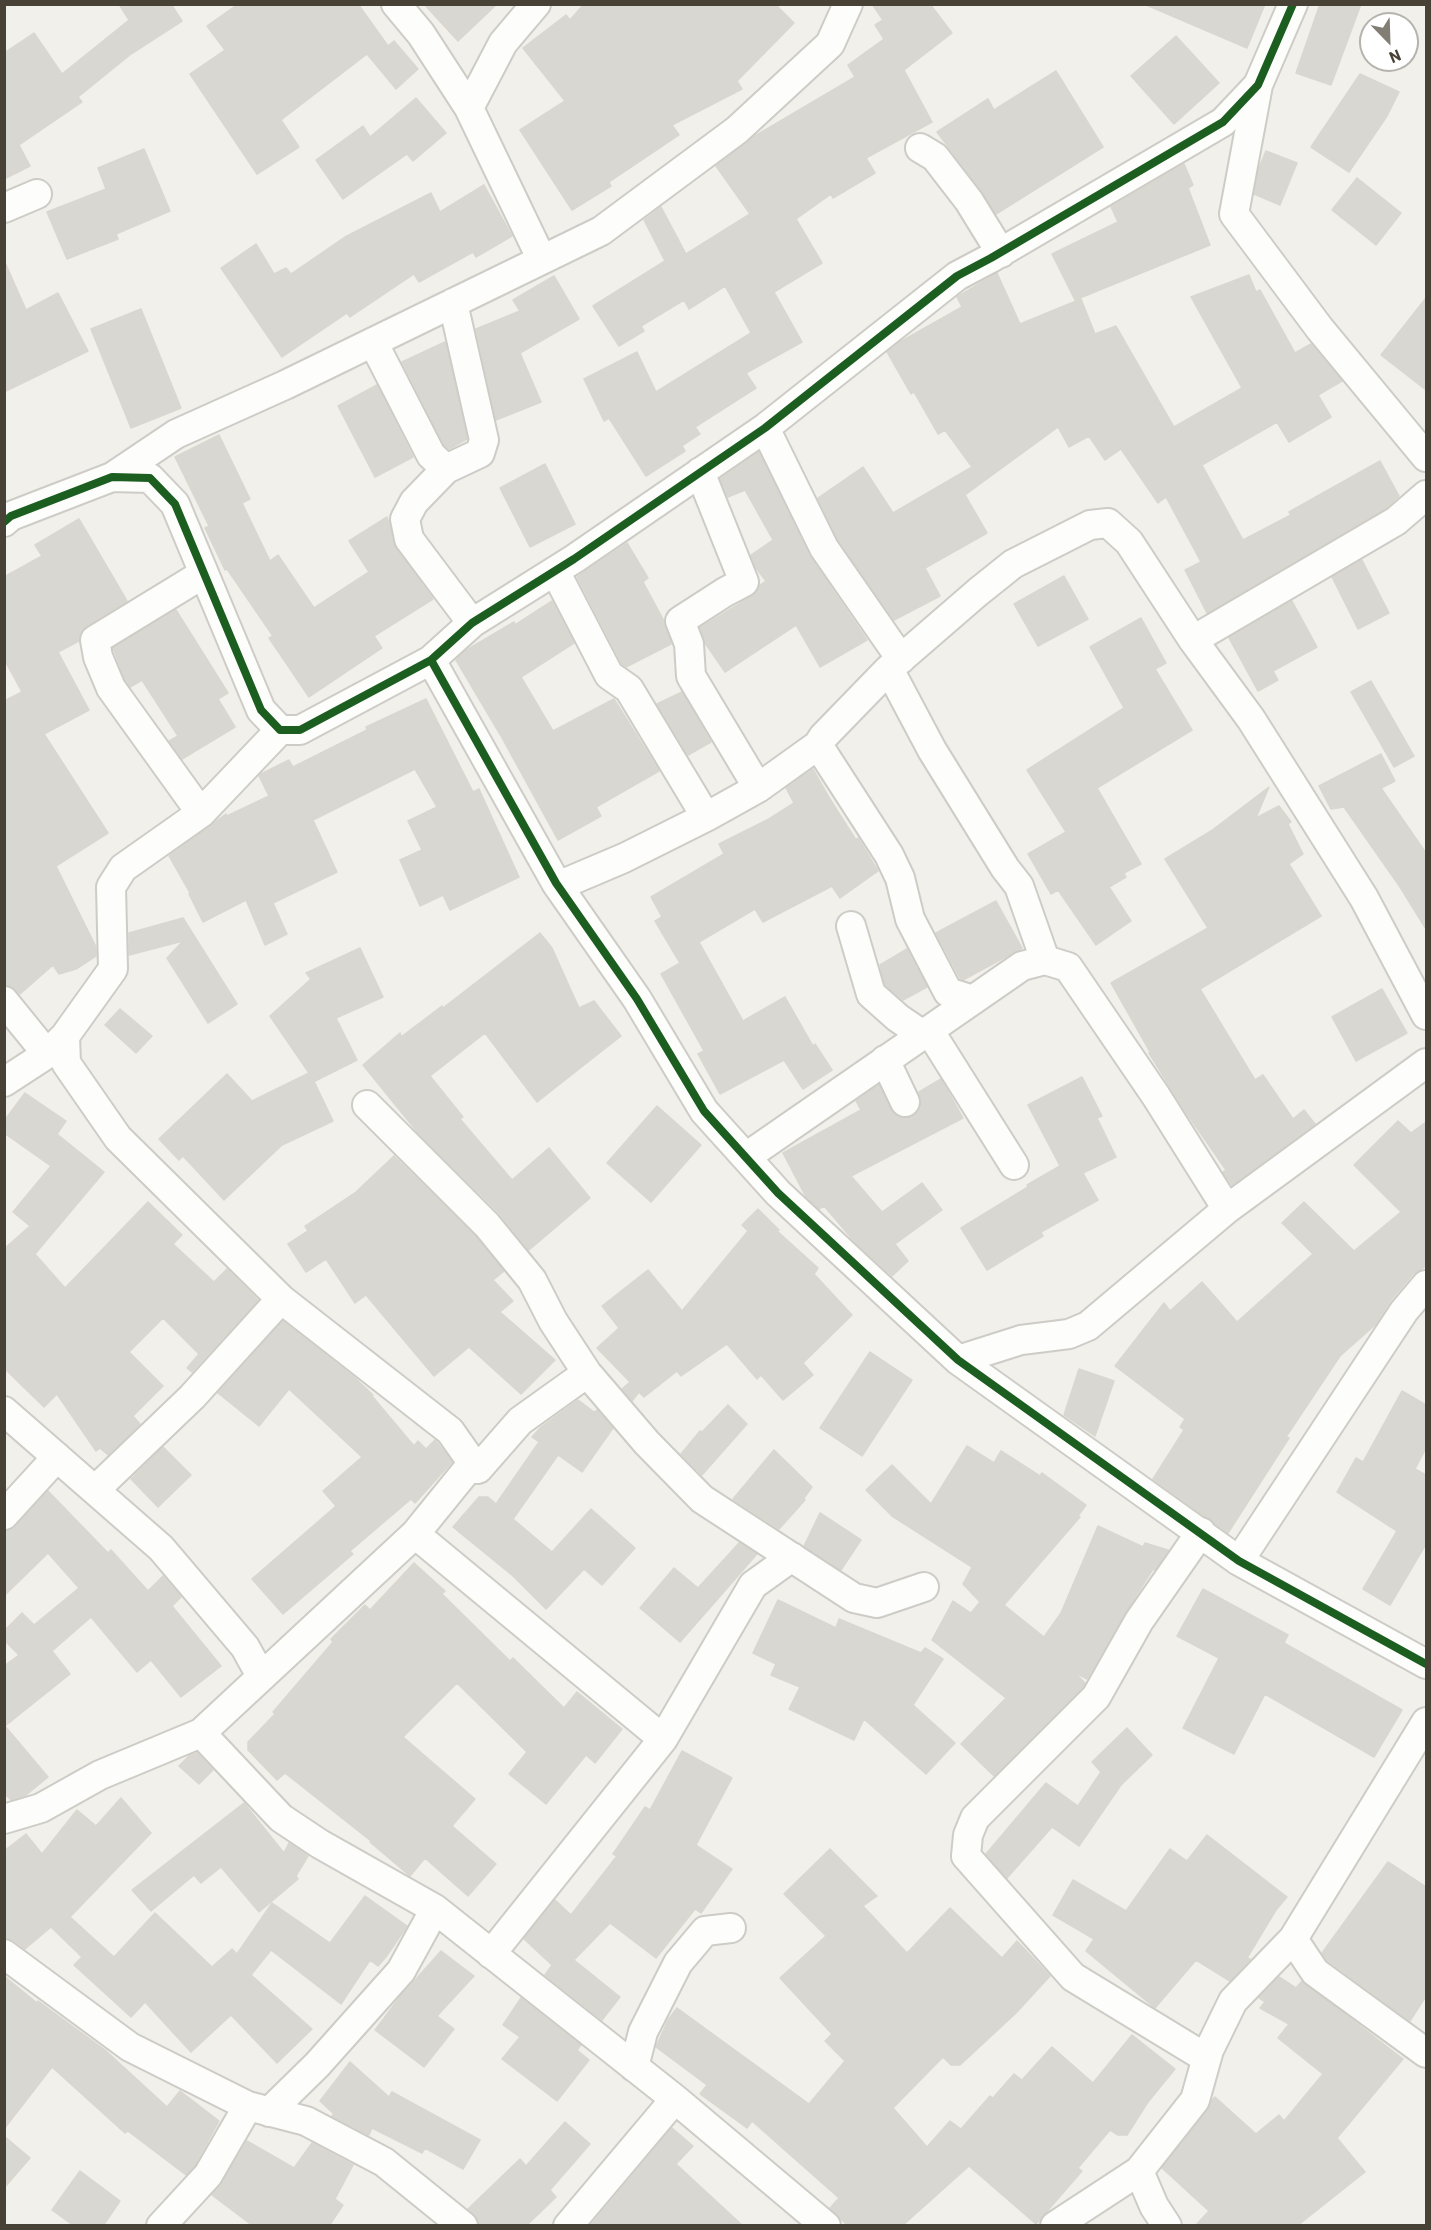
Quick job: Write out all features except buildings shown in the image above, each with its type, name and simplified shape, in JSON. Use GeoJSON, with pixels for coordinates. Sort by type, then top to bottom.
{"type":"FeatureCollection","features":[{"type":"Feature","properties":{"kind":"street"},"geometry":{"type":"LineString","coordinates":[[396,4],[421,33],[469,108],[542,258]]}},
{"type":"Feature","properties":{"kind":"street"},"geometry":{"type":"LineString","coordinates":[[469,108],[503,43],[536,4]]}},
{"type":"Feature","properties":{"kind":"street"},"geometry":{"type":"LineString","coordinates":[[7,513],[112,477],[176,434],[373,342],[601,231],[737,130],[830,44],[848,4]]}},
{"type":"Feature","properties":{"kind":"street"},"geometry":{"type":"LineString","coordinates":[[1293,4],[1258,85],[1234,214],[1320,329],[1426,457]]}},
{"type":"Feature","properties":{"kind":"street"},"geometry":{"type":"LineString","coordinates":[[4,1082],[56,1045],[113,969],[111,887],[123,868],[201,813],[280,730],[300,730],[431,660],[472,623],[555,571],[765,428],[957,276],[1001,253],[1223,122],[1258,85]]}},
{"type":"Feature","properties":{"kind":"street"},"geometry":{"type":"LineString","coordinates":[[920,148],[935,157],[969,201],[1001,253]]}},
{"type":"Feature","properties":{"kind":"street"},"geometry":{"type":"LineString","coordinates":[[4,208],[37,194]]}},
{"type":"Feature","properties":{"kind":"street"},"geometry":{"type":"LineString","coordinates":[[453,303],[484,440],[480,453],[446,470],[414,502],[405,519],[409,539],[472,623]]}},
{"type":"Feature","properties":{"kind":"street"},"geometry":{"type":"LineString","coordinates":[[373,342],[431,455],[446,470]]}},
{"type":"Feature","properties":{"kind":"street"},"geometry":{"type":"LineString","coordinates":[[765,428],[824,548],[895,664],[932,750],[1005,868],[1019,886],[1045,960]]}},
{"type":"Feature","properties":{"kind":"street"},"geometry":{"type":"LineString","coordinates":[[700,472],[744,582],[724,592],[680,621],[689,644],[691,676],[758,788]]}},
{"type":"Feature","properties":{"kind":"street"},"geometry":{"type":"LineString","coordinates":[[112,477],[150,478],[176,504],[261,710],[280,730]]}},
{"type":"Feature","properties":{"kind":"street"},"geometry":{"type":"LineString","coordinates":[[1193,640],[1396,521],[1426,495]]}},
{"type":"Feature","properties":{"kind":"street"},"geometry":{"type":"LineString","coordinates":[[558,886],[624,858],[758,788],[818,745],[895,664],[1013,564],[1090,525],[1108,523],[1129,542],[1193,640],[1251,719],[1364,898],[1426,1015]]}},
{"type":"Feature","properties":{"kind":"street"},"geometry":{"type":"LineString","coordinates":[[555,571],[609,675],[629,689],[706,817]]}},
{"type":"Feature","properties":{"kind":"street"},"geometry":{"type":"LineString","coordinates":[[201,813],[111,688],[98,657],[95,640],[203,574]]}},
{"type":"Feature","properties":{"kind":"street"},"geometry":{"type":"LineString","coordinates":[[431,660],[558,886],[638,999],[704,1111],[778,1192],[958,1360],[1239,1561],[1426,1664]]}},
{"type":"Feature","properties":{"kind":"street"},"geometry":{"type":"LineString","coordinates":[[818,745],[889,855],[900,878],[910,919],[948,992],[973,1000]]}},
{"type":"Feature","properties":{"kind":"street"},"geometry":{"type":"LineString","coordinates":[[851,926],[871,994],[898,1018],[926,1033],[1014,1165]]}},
{"type":"Feature","properties":{"kind":"street"},"geometry":{"type":"LineString","coordinates":[[746,1157],[1022,966],[1045,960],[1068,967],[1156,1096],[1227,1209]]}},
{"type":"Feature","properties":{"kind":"street"},"geometry":{"type":"LineString","coordinates":[[4,1001],[56,1045],[118,1138],[281,1299],[450,1431],[469,1458],[471,1465],[478,1469],[520,1421],[587,1373]]}},
{"type":"Feature","properties":{"kind":"street"},"geometry":{"type":"LineString","coordinates":[[885,1060],[905,1102]]}},
{"type":"Feature","properties":{"kind":"street"},"geometry":{"type":"LineString","coordinates":[[958,1360],[1021,1340],[1069,1335],[1088,1326],[1227,1209],[1426,1063]]}},
{"type":"Feature","properties":{"kind":"street"},"geometry":{"type":"LineString","coordinates":[[367,1105],[487,1225],[532,1280],[553,1321],[587,1373],[647,1443],[702,1499],[854,1598],[877,1603],[924,1587]]}},
{"type":"Feature","properties":{"kind":"street"},"geometry":{"type":"LineString","coordinates":[[1239,1561],[1404,1311],[1426,1285]]}},
{"type":"Feature","properties":{"kind":"street"},"geometry":{"type":"LineString","coordinates":[[96,1489],[192,1397],[281,1299]]}},
{"type":"Feature","properties":{"kind":"street"},"geometry":{"type":"LineString","coordinates":[[4,1411],[161,1548],[244,1647],[261,1676]]}},
{"type":"Feature","properties":{"kind":"street"},"geometry":{"type":"LineString","coordinates":[[4,1515],[57,1457]]}},
{"type":"Feature","properties":{"kind":"street"},"geometry":{"type":"LineString","coordinates":[[4,1819],[41,1808],[100,1775],[201,1733],[415,1534],[471,1465]]}},
{"type":"Feature","properties":{"kind":"street"},"geometry":{"type":"LineString","coordinates":[[1201,1532],[1138,1621],[1096,1698],[975,1818],[968,1835],[966,1856],[1073,1977],[1206,2058]]}},
{"type":"Feature","properties":{"kind":"street"},"geometry":{"type":"LineString","coordinates":[[415,1534],[663,1739]]}},
{"type":"Feature","properties":{"kind":"street"},"geometry":{"type":"LineString","coordinates":[[490,1954],[663,1739],[753,1585],[792,1557]]}},
{"type":"Feature","properties":{"kind":"street"},"geometry":{"type":"LineString","coordinates":[[1055,2226],[1139,2171],[1195,2100],[1206,2058],[1233,2001],[1293,1939],[1426,1722]]}},
{"type":"Feature","properties":{"kind":"street"},"geometry":{"type":"LineString","coordinates":[[201,1733],[281,1818],[320,1844],[435,1909],[675,2099],[826,2226]]}},
{"type":"Feature","properties":{"kind":"street"},"geometry":{"type":"LineString","coordinates":[[161,2226],[208,2175],[259,2109],[316,2065],[401,1971],[435,1909]]}},
{"type":"Feature","properties":{"kind":"street"},"geometry":{"type":"LineString","coordinates":[[634,2067],[643,2032],[678,1963],[705,1930],[731,1928]]}},
{"type":"Feature","properties":{"kind":"street"},"geometry":{"type":"LineString","coordinates":[[1293,1939],[1316,1972],[1426,2053]]}},
{"type":"Feature","properties":{"kind":"street"},"geometry":{"type":"LineString","coordinates":[[4,1954],[130,2047],[259,2109],[306,2121],[384,2162],[464,2226]]}},
{"type":"Feature","properties":{"kind":"street"},"geometry":{"type":"LineString","coordinates":[[568,2226],[675,2099]]}},
{"type":"Feature","properties":{"kind":"street"},"geometry":{"type":"LineString","coordinates":[[1139,2171],[1154,2206],[1167,2226]]}},
{"type":"Feature","properties":{"kind":"cycle path"},"geometry":{"type":"LineString","coordinates":[[4,522],[11,516],[112,477],[150,478],[175,504],[261,710],[280,730],[300,730],[431,660],[472,623],[574,559],[765,428],[957,276],[1223,122],[1258,85],[1293,4]]}},
{"type":"Feature","properties":{"kind":"cycle path"},"geometry":{"type":"LineString","coordinates":[[431,660],[556,883],[637,999],[704,1111],[778,1193],[958,1360],[1239,1561],[1426,1664]]}}]}
